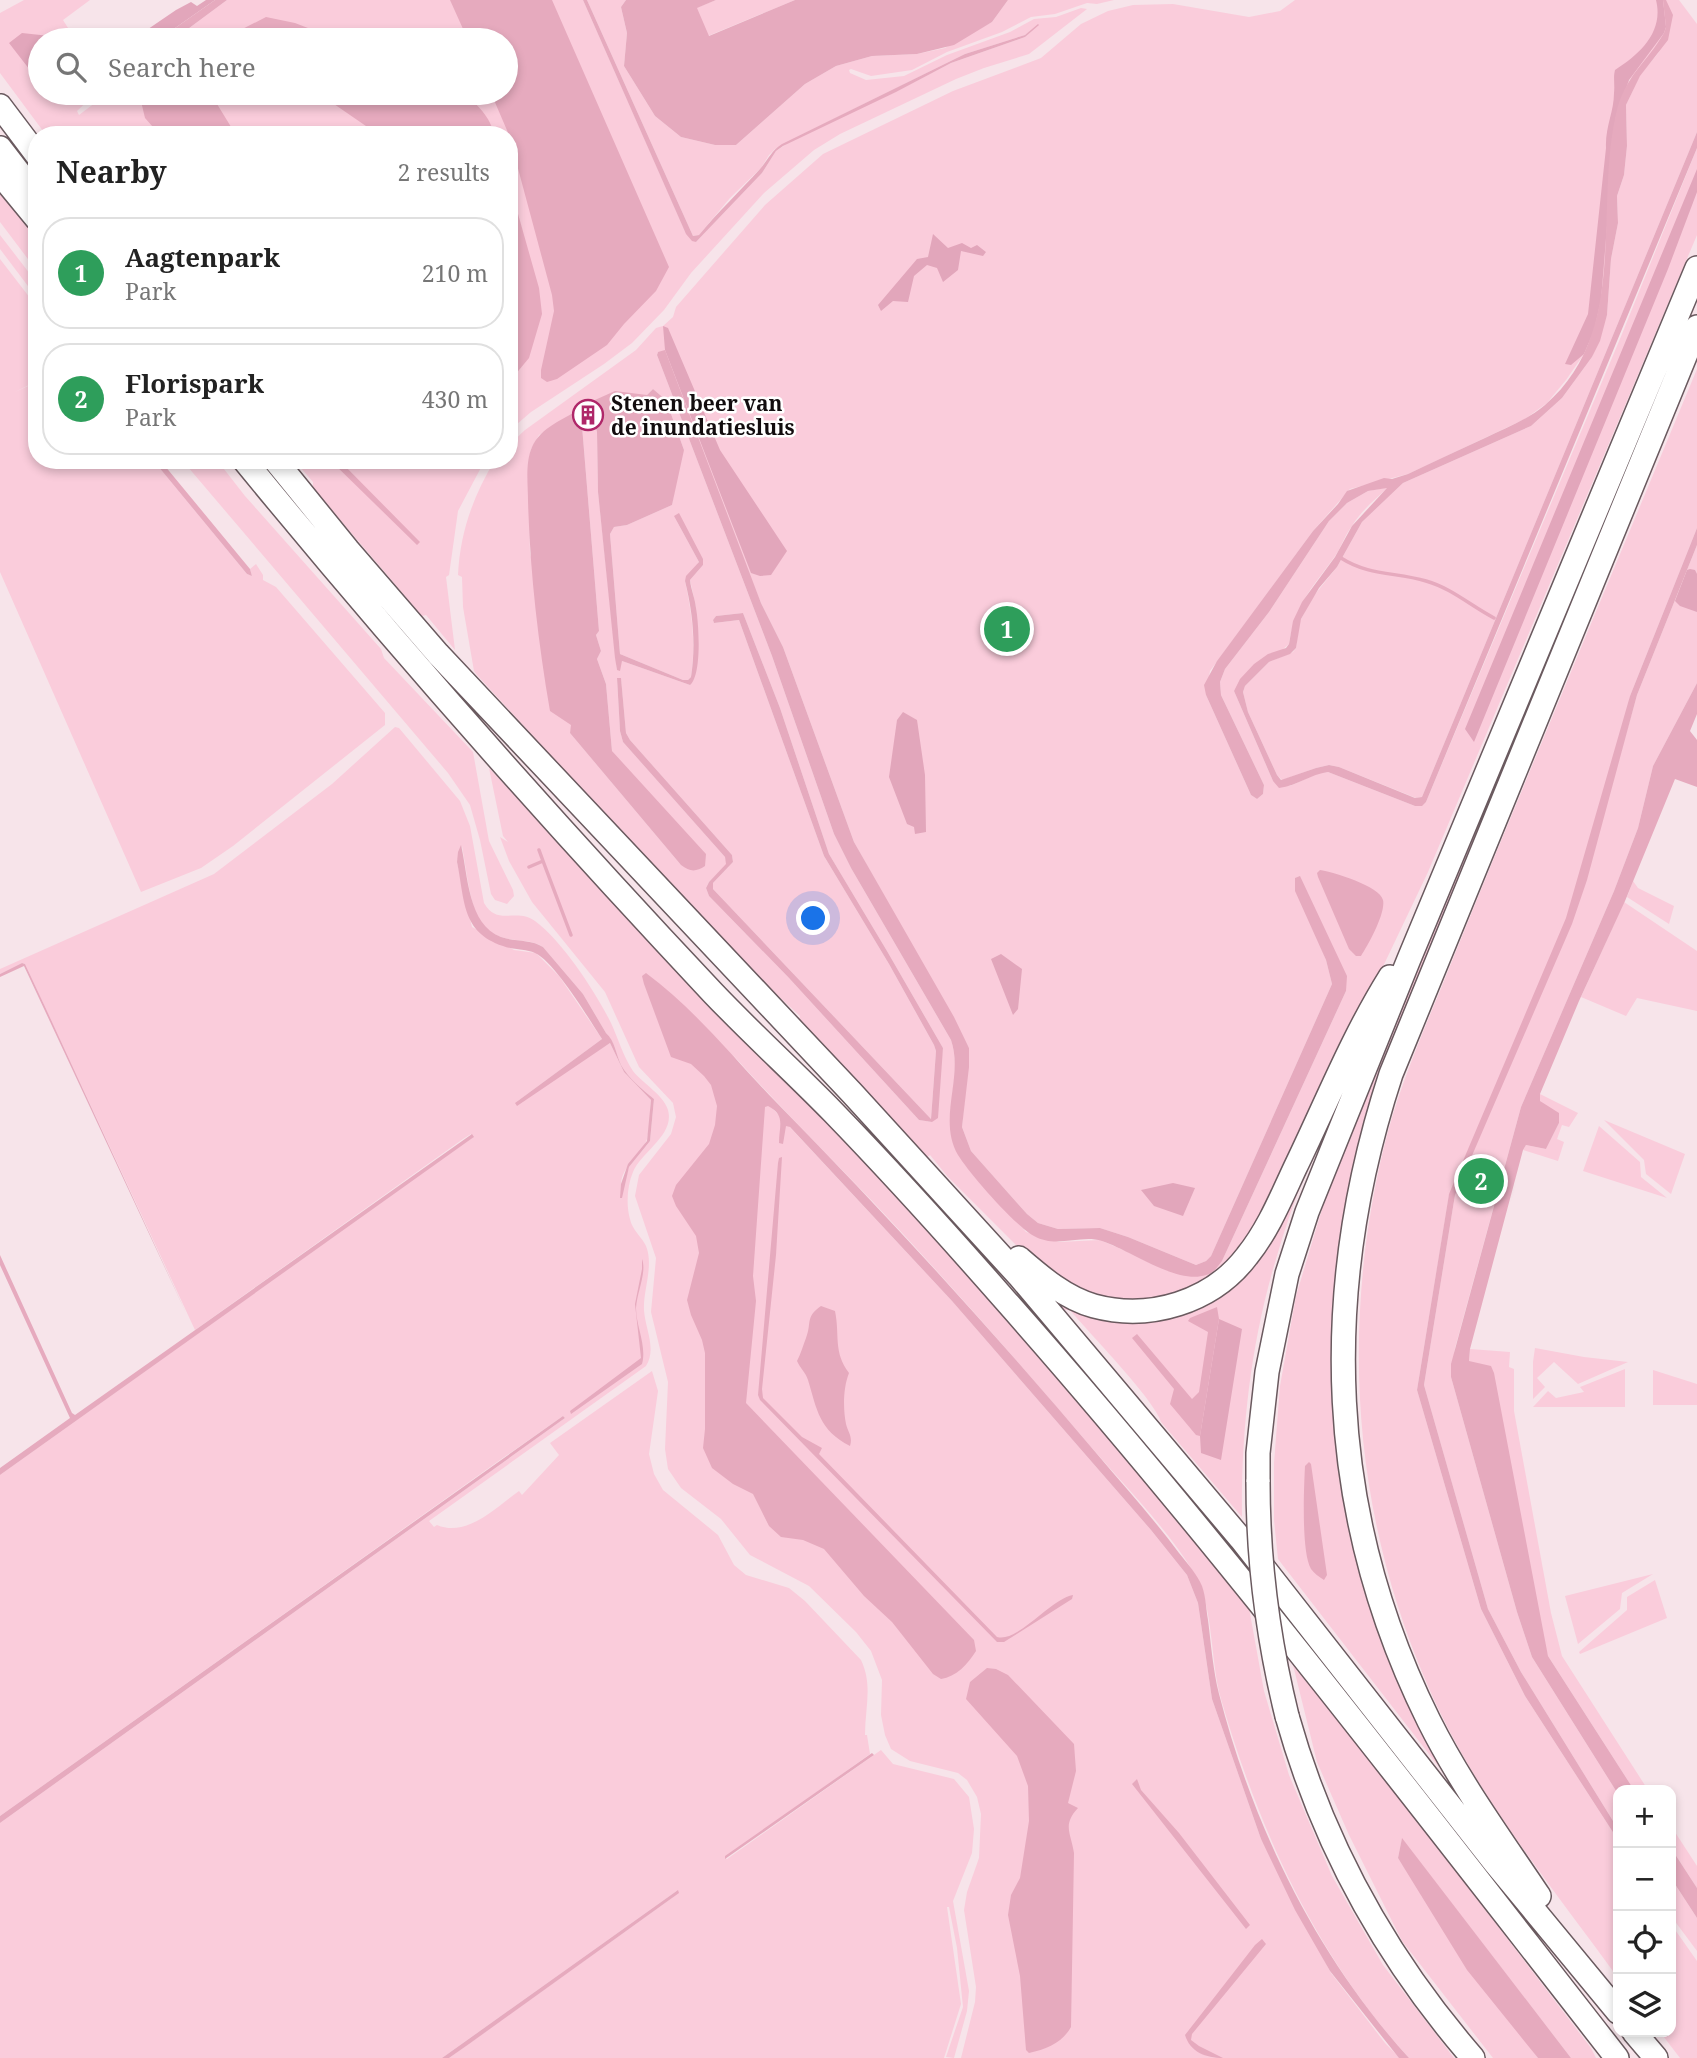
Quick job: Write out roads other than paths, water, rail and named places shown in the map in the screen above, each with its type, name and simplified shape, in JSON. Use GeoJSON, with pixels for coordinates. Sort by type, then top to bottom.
{"type":"FeatureCollection","features":[{"type":"Feature","properties":{"kind":"highway"},"geometry":{"type":"LineString","coordinates":[[0,106],[28,143]]}},
{"type":"Feature","properties":{"kind":"highway"},"geometry":{"type":"LineString","coordinates":[[0,148],[28,184]]}},
{"type":"Feature","properties":{"kind":"highway"},"geometry":{"type":"LineString","coordinates":[[0,174],[28,208]]}},
{"type":"Feature","properties":{"kind":"highway"},"geometry":{"type":"LineString","coordinates":[[1473,2058],[1414,1986],[1360,1899],[1317,1806],[1287,1716],[1264,1599],[1258,1529],[1258,1453],[1267,1372],[1277,1314],[1296,1244],[1326,1161],[1697,268]]}},
{"type":"Feature","properties":{"kind":"highway"},"geometry":{"type":"LineString","coordinates":[[1593,1981],[1562,1929],[1459,1774],[1430,1723],[1393,1639],[1375,1584],[1351,1472],[1343,1374],[1346,1282],[1352,1224],[1363,1171],[1374,1124],[1391,1074],[1697,327]]}},
{"type":"Feature","properties":{"kind":"highway"},"geometry":{"type":"LineString","coordinates":[[251,469],[587,858],[718,998],[834,1114],[1000,1294],[1116,1427],[1472,1870],[1617,2058]]}},
{"type":"Feature","properties":{"kind":"highway"},"geometry":{"type":"LineString","coordinates":[[282,469],[438,654],[1029,1287],[1319,1636],[1495,1863],[1613,2006]]}},
{"type":"Feature","properties":{"kind":"highway"},"geometry":{"type":"LineString","coordinates":[[936,1185],[1048,1283],[1093,1306],[1137,1311],[1162,1309],[1188,1301],[1214,1287],[1232,1273],[1264,1232],[1375,1001],[1430,912]]}},
{"type":"Feature","properties":{"kind":"highway"},"geometry":{"type":"LineString","coordinates":[[1638,2037],[1656,2058]]}},
{"type":"Feature","properties":{"kind":"waterway"},"geometry":{"type":"LineString","coordinates":[[1341,558],[1372,571],[1435,584],[1494,618]]}},
{"type":"Feature","properties":{"kind":"waterway"},"geometry":{"type":"LineString","coordinates":[[539,850],[543,861]]}},
{"type":"Feature","properties":{"kind":"waterway"},"geometry":{"type":"LineString","coordinates":[[529,867],[543,861],[571,935]]}},
{"type":"Feature","properties":{"kind":"place","name":"Stenen beer van de inundatiesluis"},"geometry":{"type":"Point","coordinates":[588,415]}},
{"type":"Feature","properties":{"kind":"place","name":"Aagtenpark"},"geometry":{"type":"Point","coordinates":[1007,629]}},
{"type":"Feature","properties":{"kind":"place","name":"Florispark"},"geometry":{"type":"Point","coordinates":[1481,1181]}}]}
